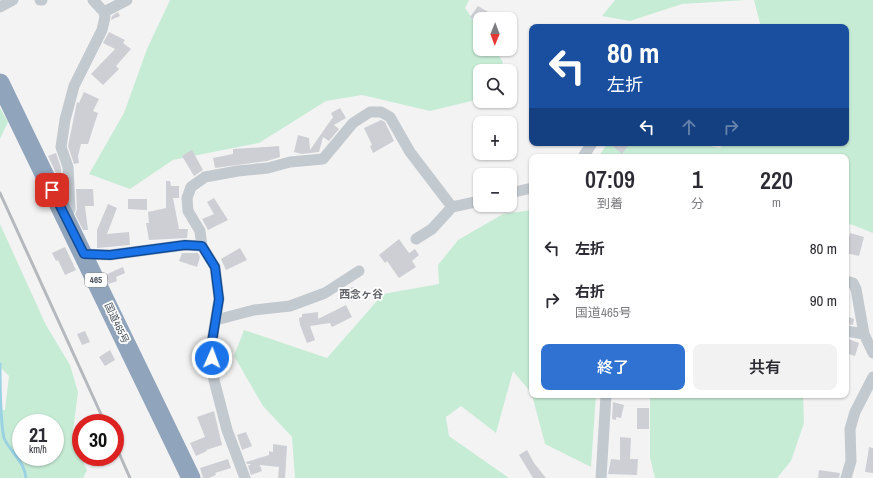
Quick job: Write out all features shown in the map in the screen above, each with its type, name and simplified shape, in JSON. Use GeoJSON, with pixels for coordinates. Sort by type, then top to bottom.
{"type":"FeatureCollection","features":[{"type":"Feature","properties":{"kind":"highway","name":"国道465号"},"geometry":{"type":"LineString","coordinates":[[0,83],[191,478]]}},
{"type":"Feature","properties":{"kind":"street"},"geometry":{"type":"LineString","coordinates":[[0,7],[13,0]]}},
{"type":"Feature","properties":{"kind":"street"},"geometry":{"type":"LineString","coordinates":[[65,217],[70,209],[68,167],[61,147],[65,120],[74,86],[104,22],[104,12],[93,0]]}},
{"type":"Feature","properties":{"kind":"street"},"geometry":{"type":"LineString","coordinates":[[104,12],[127,0]]}},
{"type":"Feature","properties":{"kind":"street"},"geometry":{"type":"LineString","coordinates":[[245,478],[227,430],[214,380],[211,348],[219,299],[215,267],[202,246],[200,232],[188,211],[187,198],[191,187],[205,177],[238,171],[268,168],[290,162],[323,159],[353,123],[370,112],[381,112],[390,117],[410,152],[452,207]]}},
{"type":"Feature","properties":{"kind":"street"},"geometry":{"type":"LineString","coordinates":[[517,191],[529,189]]}},
{"type":"Feature","properties":{"kind":"street"},"geometry":{"type":"LineString","coordinates":[[416,239],[432,229],[452,207],[473,202]]}},
{"type":"Feature","properties":{"kind":"street"},"geometry":{"type":"LineString","coordinates":[[84,254],[110,255],[185,245],[202,246]]}},
{"type":"Feature","properties":{"kind":"street"},"geometry":{"type":"LineString","coordinates":[[216,320],[254,310],[290,306],[325,293],[359,271]]}},
{"type":"Feature","properties":{"kind":"street"},"geometry":{"type":"LineString","coordinates":[[849,282],[853,283],[856,289],[864,334],[873,353]]}},
{"type":"Feature","properties":{"kind":"street"},"geometry":{"type":"LineString","coordinates":[[849,332],[864,334]]}},
{"type":"Feature","properties":{"kind":"street"},"geometry":{"type":"LineString","coordinates":[[846,478],[851,461],[850,429],[855,412],[873,377]]}},
{"type":"Feature","properties":{"kind":"street"},"geometry":{"type":"LineString","coordinates":[[600,478],[606,398]]}},
{"type":"Feature","properties":{"kind":"green space"},"geometry":{"type":"Polygon","coordinates":[[[170,0],[469,0],[465,8],[473,19],[473,56],[499,56],[503,62],[502,64],[473,64],[473,101],[430,111],[362,95],[326,101],[259,143],[173,160],[130,189],[89,174],[124,113],[147,49],[170,0]]]}},
{"type":"Feature","properties":{"kind":"green space"},"geometry":{"type":"Polygon","coordinates":[[[615,0],[747,0],[682,4],[630,21],[602,16],[615,0]]]}},
{"type":"Feature","properties":{"kind":"green space"},"geometry":{"type":"Polygon","coordinates":[[[754,0],[873,0],[873,233],[850,224],[849,226],[849,154],[600,154],[606,146],[710,146],[720,148],[721,146],[849,146],[849,24],[760,24],[754,0]]]}},
{"type":"Feature","properties":{"kind":"green space"},"geometry":{"type":"Polygon","coordinates":[[[0,108],[8,122],[0,139],[0,108]]]}},
{"type":"Feature","properties":{"kind":"green space"},"geometry":{"type":"Polygon","coordinates":[[[529,210],[529,390],[513,371],[496,433],[461,406],[446,417],[449,436],[509,478],[295,478],[292,437],[263,406],[234,356],[244,330],[327,358],[383,294],[439,284],[438,265],[458,240],[503,214],[529,210]]]}},
{"type":"Feature","properties":{"kind":"green space"},"geometry":{"type":"Polygon","coordinates":[[[0,224],[46,325],[70,365],[78,392],[75,414],[72,414],[72,466],[85,466],[87,470],[83,478],[0,478],[0,410],[5,410],[9,376],[0,367],[0,224]]]}},
{"type":"Feature","properties":{"kind":"green space"},"geometry":{"type":"Polygon","coordinates":[[[533,398],[596,398],[591,467],[545,444],[533,398]]]}},
{"type":"Feature","properties":{"kind":"green space"},"geometry":{"type":"Polygon","coordinates":[[[650,398],[803,398],[804,423],[791,461],[777,478],[655,478],[650,457],[650,398]]]}},
{"type":"Feature","properties":{"kind":"building"},"geometry":{"type":"Polygon","coordinates":[[[478,6],[488,12],[474,12],[478,6]]]}},
{"type":"Feature","properties":{"kind":"building"},"geometry":{"type":"Polygon","coordinates":[[[118,12],[120,16],[111,20],[112,16],[118,12]]]}},
{"type":"Feature","properties":{"kind":"building"},"geometry":{"type":"Polygon","coordinates":[[[109,32],[125,40],[123,43],[131,49],[116,66],[119,69],[103,85],[91,74],[115,49],[103,43],[109,32]]]}},
{"type":"Feature","properties":{"kind":"building"},"geometry":{"type":"Polygon","coordinates":[[[84,92],[99,99],[93,111],[98,113],[88,144],[81,144],[78,156],[79,163],[74,164],[68,146],[77,102],[79,103],[84,92]]]}},
{"type":"Feature","properties":{"kind":"building"},"geometry":{"type":"Polygon","coordinates":[[[340,108],[346,118],[334,125],[339,129],[329,141],[323,137],[319,152],[302,154],[294,152],[298,135],[309,138],[310,150],[333,117],[331,113],[340,108]]]}},
{"type":"Feature","properties":{"kind":"building"},"geometry":{"type":"Polygon","coordinates":[[[381,120],[385,122],[394,141],[373,153],[370,146],[372,145],[364,128],[381,120]]]}},
{"type":"Feature","properties":{"kind":"building"},"geometry":{"type":"Polygon","coordinates":[[[279,146],[280,157],[267,161],[215,168],[213,158],[233,154],[233,149],[279,146]]]}},
{"type":"Feature","properties":{"kind":"building"},"geometry":{"type":"Polygon","coordinates":[[[613,146],[628,146],[622,154],[613,146]]]}},
{"type":"Feature","properties":{"kind":"building"},"geometry":{"type":"Polygon","coordinates":[[[192,150],[203,170],[194,176],[182,156],[192,150]]]}},
{"type":"Feature","properties":{"kind":"building"},"geometry":{"type":"Polygon","coordinates":[[[56,153],[61,168],[62,186],[48,156],[56,153]]]}},
{"type":"Feature","properties":{"kind":"building"},"geometry":{"type":"Polygon","coordinates":[[[166,181],[170,181],[171,186],[179,186],[179,198],[173,198],[179,229],[188,229],[187,238],[149,240],[146,223],[149,223],[148,212],[166,208],[166,181]]]}},
{"type":"Feature","properties":{"kind":"building"},"geometry":{"type":"Polygon","coordinates":[[[76,189],[93,189],[94,206],[85,206],[88,230],[83,230],[75,214],[77,209],[76,189]]]}},
{"type":"Feature","properties":{"kind":"building"},"geometry":{"type":"Polygon","coordinates":[[[214,198],[228,220],[208,230],[202,219],[214,214],[207,202],[214,198]]]}},
{"type":"Feature","properties":{"kind":"building"},"geometry":{"type":"Polygon","coordinates":[[[128,199],[147,199],[147,210],[128,209],[128,199]]]}},
{"type":"Feature","properties":{"kind":"building"},"geometry":{"type":"Polygon","coordinates":[[[108,204],[117,208],[107,234],[129,232],[130,245],[97,248],[97,230],[108,204]]]}},
{"type":"Feature","properties":{"kind":"building"},"geometry":{"type":"Polygon","coordinates":[[[850,233],[864,237],[859,256],[849,254],[850,233]]]}},
{"type":"Feature","properties":{"kind":"building"},"geometry":{"type":"Polygon","coordinates":[[[399,239],[409,253],[415,249],[419,255],[412,261],[416,267],[399,278],[387,261],[385,263],[379,255],[399,239]]]}},
{"type":"Feature","properties":{"kind":"building"},"geometry":{"type":"Polygon","coordinates":[[[65,247],[76,270],[65,275],[58,260],[56,261],[52,253],[65,247]]]}},
{"type":"Feature","properties":{"kind":"building"},"geometry":{"type":"Polygon","coordinates":[[[240,248],[247,260],[226,270],[221,259],[240,248]]]}},
{"type":"Feature","properties":{"kind":"building"},"geometry":{"type":"Polygon","coordinates":[[[182,253],[198,253],[200,257],[197,267],[179,261],[182,253]]]}},
{"type":"Feature","properties":{"kind":"building"},"geometry":{"type":"Polygon","coordinates":[[[123,267],[125,273],[116,277],[117,281],[109,284],[105,275],[123,267]]]}},
{"type":"Feature","properties":{"kind":"building"},"geometry":{"type":"Polygon","coordinates":[[[355,287],[357,300],[347,301],[345,288],[355,287]]]}},
{"type":"Feature","properties":{"kind":"building"},"geometry":{"type":"Polygon","coordinates":[[[346,305],[352,317],[332,327],[330,323],[310,326],[315,340],[307,343],[300,325],[299,318],[302,317],[302,314],[318,312],[318,319],[346,305]]]}},
{"type":"Feature","properties":{"kind":"building"},"geometry":{"type":"Polygon","coordinates":[[[849,317],[854,319],[853,325],[849,324],[849,317]]]}},
{"type":"Feature","properties":{"kind":"building"},"geometry":{"type":"Polygon","coordinates":[[[85,331],[90,342],[82,345],[77,334],[85,331]]]}},
{"type":"Feature","properties":{"kind":"building"},"geometry":{"type":"Polygon","coordinates":[[[849,339],[859,343],[855,356],[849,354],[849,339]]]}},
{"type":"Feature","properties":{"kind":"building"},"geometry":{"type":"Polygon","coordinates":[[[110,350],[115,360],[105,366],[99,357],[110,350]]]}},
{"type":"Feature","properties":{"kind":"building"},"geometry":{"type":"Polygon","coordinates":[[[219,357],[227,357],[227,374],[220,373],[219,357]]]}},
{"type":"Feature","properties":{"kind":"building"},"geometry":{"type":"Polygon","coordinates":[[[613,402],[624,405],[621,418],[616,417],[616,420],[612,419],[613,402]]]}},
{"type":"Feature","properties":{"kind":"building"},"geometry":{"type":"Polygon","coordinates":[[[637,408],[649,408],[649,429],[637,429],[637,408]]]}},
{"type":"Feature","properties":{"kind":"building"},"geometry":{"type":"Polygon","coordinates":[[[214,411],[222,445],[206,450],[207,451],[196,456],[190,443],[205,437],[197,417],[214,411]]]}},
{"type":"Feature","properties":{"kind":"building"},"geometry":{"type":"Polygon","coordinates":[[[246,432],[252,446],[242,450],[237,435],[246,432]]]}},
{"type":"Feature","properties":{"kind":"building"},"geometry":{"type":"Polygon","coordinates":[[[620,437],[631,438],[630,459],[638,459],[637,475],[608,474],[611,459],[620,460],[620,437]]]}},
{"type":"Feature","properties":{"kind":"building"},"geometry":{"type":"Polygon","coordinates":[[[273,444],[287,446],[285,478],[278,478],[279,467],[260,465],[262,471],[251,475],[248,466],[251,464],[247,464],[246,462],[269,455],[269,451],[273,452],[273,444]]]}},
{"type":"Feature","properties":{"kind":"building"},"geometry":{"type":"Polygon","coordinates":[[[869,447],[873,448],[873,473],[865,472],[869,447]]]}},
{"type":"Feature","properties":{"kind":"building"},"geometry":{"type":"Polygon","coordinates":[[[527,450],[534,463],[546,478],[533,478],[519,455],[527,450]]]}},
{"type":"Feature","properties":{"kind":"building"},"geometry":{"type":"Polygon","coordinates":[[[228,459],[231,468],[215,473],[216,475],[209,478],[203,478],[200,468],[228,459]]]}},
{"type":"Feature","properties":{"kind":"building"},"geometry":{"type":"Polygon","coordinates":[[[819,470],[840,473],[839,478],[818,478],[819,470]]]}},
{"type":"Feature","properties":{"kind":"waterway"},"geometry":{"type":"LineString","coordinates":[[0,364],[1,412],[4,438],[23,467],[26,478]]}},
{"type":"Feature","properties":{"kind":"railway"},"geometry":{"type":"LineString","coordinates":[[0,193],[101,414]]}},
{"type":"Feature","properties":{"kind":"railway"},"geometry":{"type":"LineString","coordinates":[[124,464],[130,478]]}},
{"type":"Feature","properties":{"kind":"district","name":"西念ヶ谷"},"geometry":{"type":"Point","coordinates":[361,294]}},
{"type":"Feature","properties":{"kind":"route"},"geometry":{"type":"LineString","coordinates":[[52,190],[72,233],[84,254],[110,255],[185,245],[202,246],[215,267],[219,299],[211,348],[212,358]]}}]}
